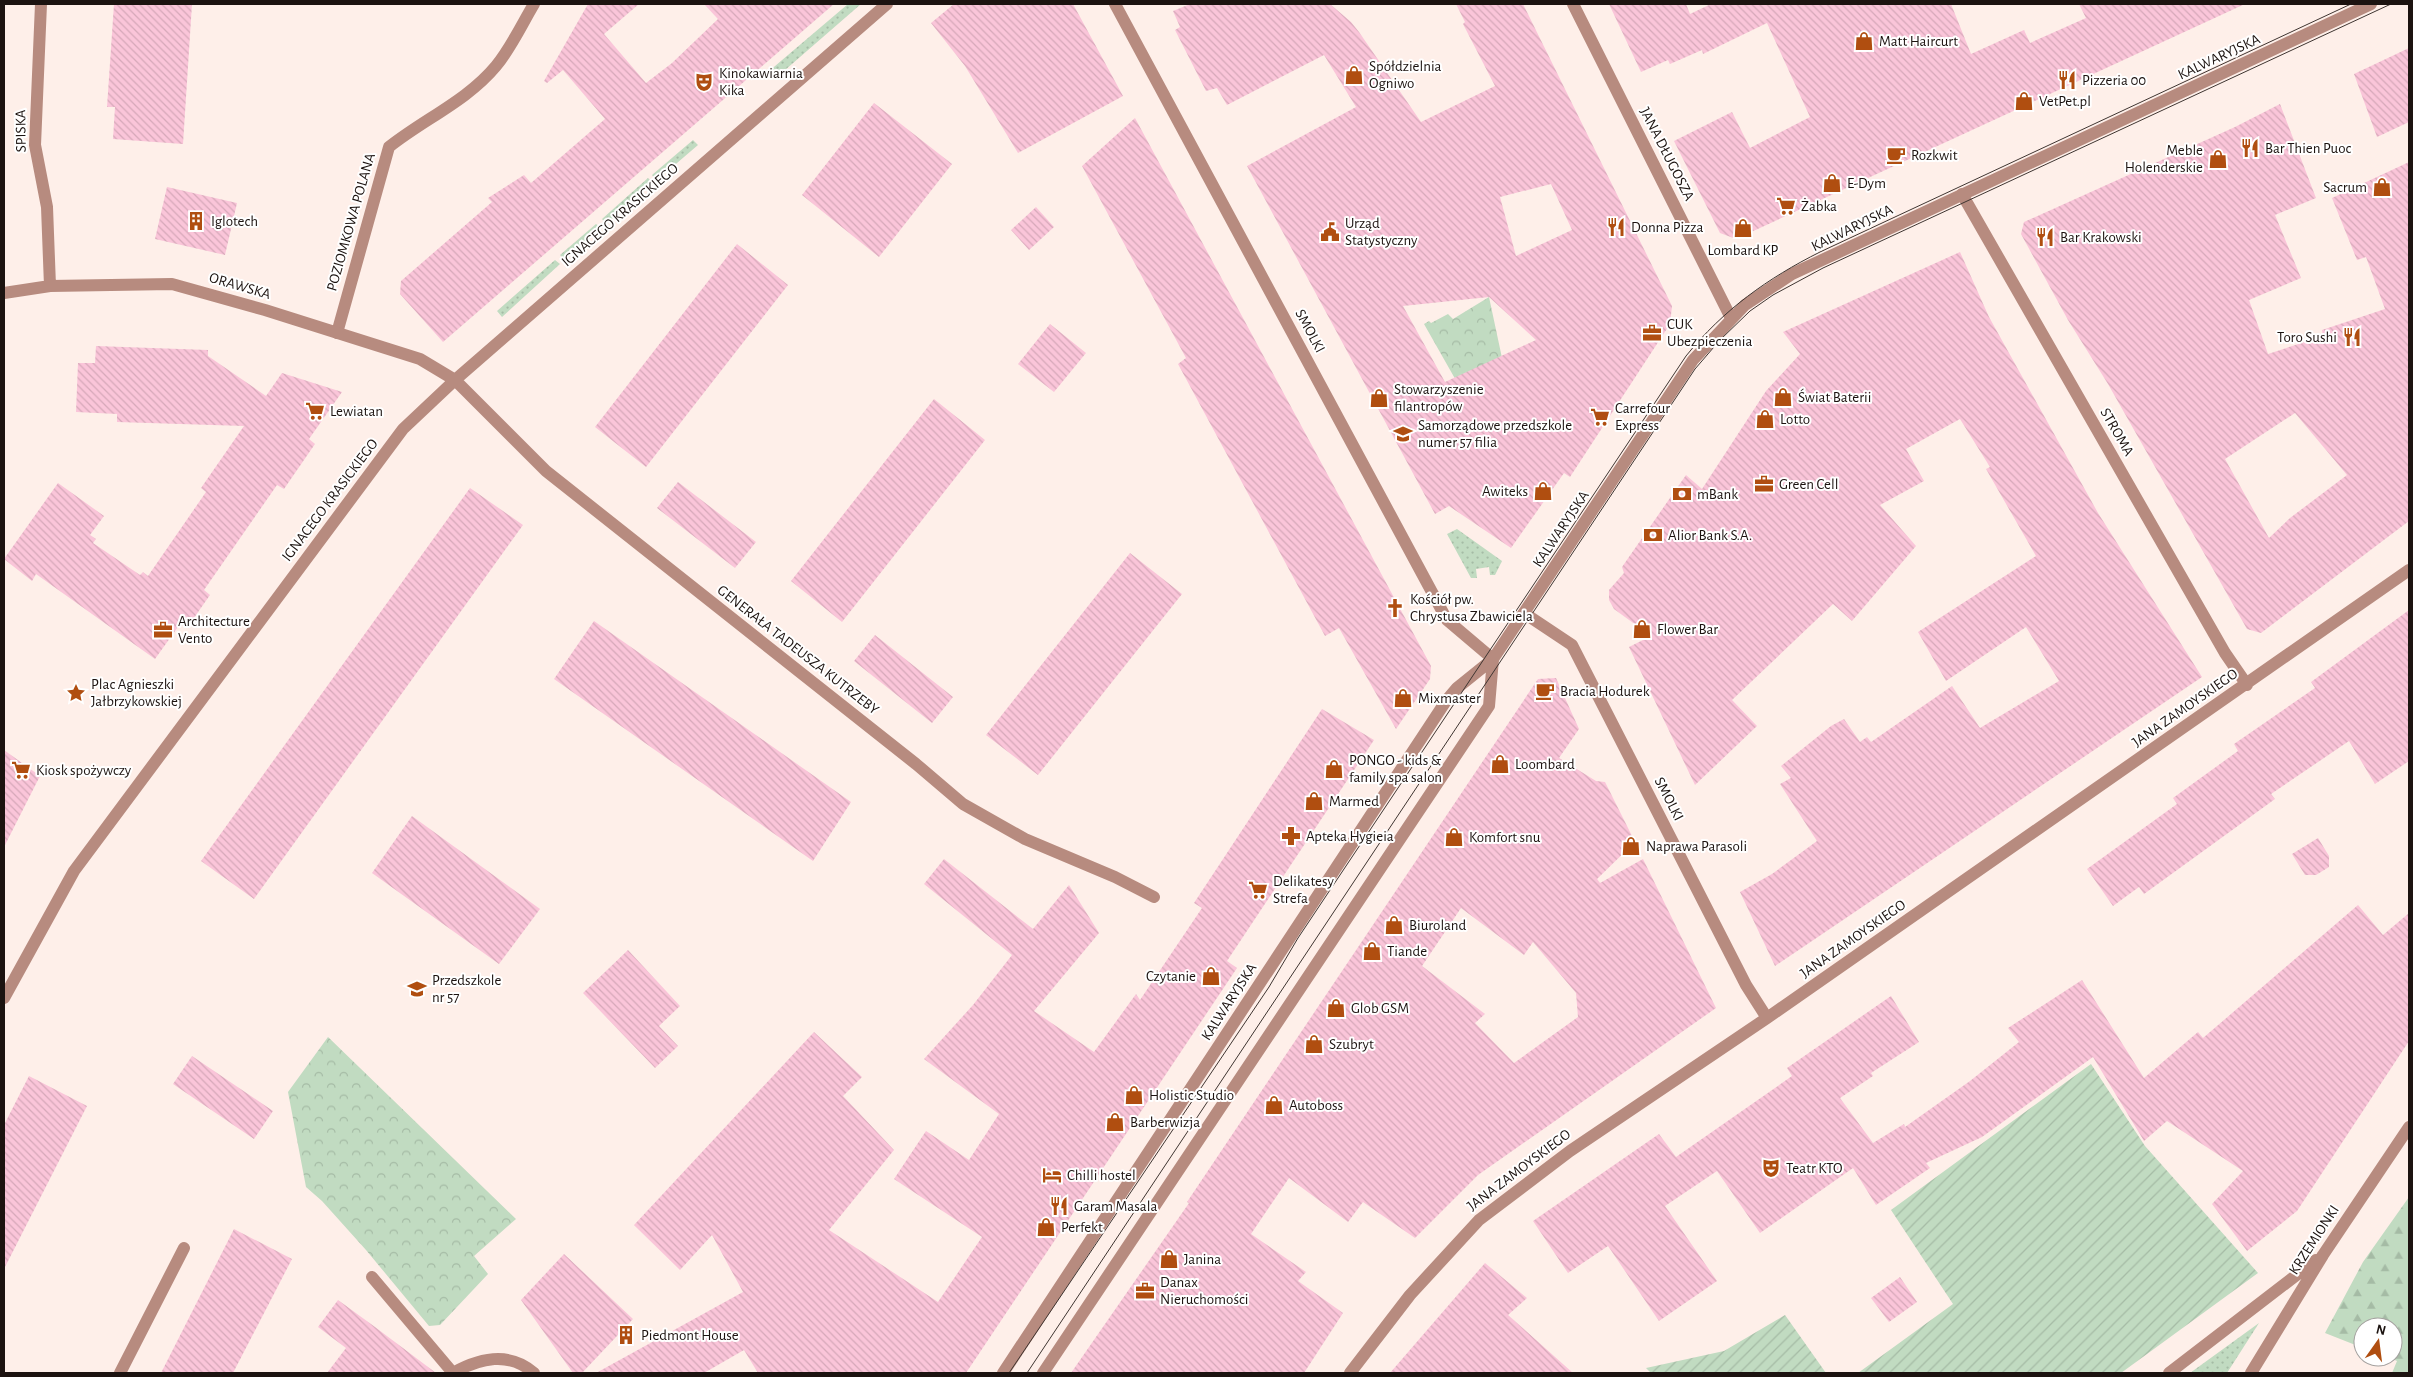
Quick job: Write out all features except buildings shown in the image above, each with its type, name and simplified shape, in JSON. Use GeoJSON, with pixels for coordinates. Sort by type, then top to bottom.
{"type":"FeatureCollection","features":[{"type":"Feature","properties":{"kind":"street","name":"SPISKA"},"geometry":{"type":"LineString","coordinates":[[41,4],[35,145],[47,207],[50,286]]}},
{"type":"Feature","properties":{"kind":"street","name":"POZIOMKOWA POLANA"},"geometry":{"type":"LineString","coordinates":[[337,333],[389,147],[456,102],[496,66],[534,4]]}},
{"type":"Feature","properties":{"kind":"street","name":"IGNACEGO KRASICKIEGO"},"geometry":{"type":"LineString","coordinates":[[4,998],[74,871],[403,429],[455,380],[887,4]]}},
{"type":"Feature","properties":{"kind":"street","name":"SMOLKI"},"geometry":{"type":"LineString","coordinates":[[1115,4],[1447,620],[1493,659]]}},
{"type":"Feature","properties":{"kind":"street","name":"JANA DŁUGOSZA"},"geometry":{"type":"LineString","coordinates":[[1573,4],[1731,318]]}},
{"type":"Feature","properties":{"kind":"street","name":"KALWARYJSKA"},"geometry":{"type":"LineString","coordinates":[[1003,1373],[1446,701],[1457,688],[1493,659],[1693,360],[1731,318],[1745,305],[1792,274],[2371,4]]}},
{"type":"Feature","properties":{"kind":"street","name":"STROMA"},"geometry":{"type":"LineString","coordinates":[[1962,194],[2225,653],[2247,685]]}},
{"type":"Feature","properties":{"kind":"street","name":"ORAWSKA"},"geometry":{"type":"LineString","coordinates":[[4,293],[50,286],[172,284],[265,310],[420,359],[455,380]]}},
{"type":"Feature","properties":{"kind":"street","name":"GENERAŁA TADEUSZA KUTRZEBY"},"geometry":{"type":"LineString","coordinates":[[455,380],[546,471],[916,764],[963,804],[1025,839],[1115,877],[1154,897]]}},
{"type":"Feature","properties":{"kind":"street","name":"JANA ZAMOYSKIEGO"},"geometry":{"type":"LineString","coordinates":[[1350,1373],[1410,1295],[1478,1220],[1570,1150],[1767,1018],[2247,685],[2409,570]]}},
{"type":"Feature","properties":{"kind":"street","name":"SMOLKI"},"geometry":{"type":"LineString","coordinates":[[1524,613],[1572,645],[1742,976],[1767,1018]]}},
{"type":"Feature","properties":{"kind":"street","name":"KALWARYJSKA"},"geometry":{"type":"LineString","coordinates":[[1042,1373],[1489,706],[1493,659]]}},
{"type":"Feature","properties":{"kind":"street","name":"KRZEMIONKI"},"geometry":{"type":"LineString","coordinates":[[2251,1373],[2323,1255],[2409,1127]]}},
{"type":"Feature","properties":{"kind":"street"},"geometry":{"type":"LineString","coordinates":[[120,1373],[184,1248]]}},
{"type":"Feature","properties":{"kind":"street"},"geometry":{"type":"LineString","coordinates":[[2169,1373],[2323,1255]]}},
{"type":"Feature","properties":{"kind":"street"},"geometry":{"type":"LineString","coordinates":[[372,1276],[453,1373],[470,1365],[502,1359],[517,1360],[534,1373]]}},
{"type":"Feature","properties":{"kind":"green space"},"geometry":{"type":"Polygon","coordinates":[[[848,4],[861,4],[777,77],[768,72],[848,4]]]}},
{"type":"Feature","properties":{"kind":"green space"},"geometry":{"type":"Polygon","coordinates":[[[693,140],[698,145],[656,181],[652,175],[693,140]]]}},
{"type":"Feature","properties":{"kind":"green space"},"geometry":{"type":"Polygon","coordinates":[[[648,178],[653,183],[606,224],[602,219],[648,178]]]}},
{"type":"Feature","properties":{"kind":"green space"},"geometry":{"type":"Polygon","coordinates":[[[596,224],[601,228],[565,260],[560,255],[596,224]]]}},
{"type":"Feature","properties":{"kind":"green space"},"geometry":{"type":"Polygon","coordinates":[[[555,260],[560,264],[502,317],[497,311],[555,260]]]}},
{"type":"Feature","properties":{"kind":"green space"},"geometry":{"type":"Polygon","coordinates":[[[1489,297],[1505,372],[1462,391],[1424,324],[1429,321],[1431,323],[1448,314],[1453,319],[1489,297]]]}},
{"type":"Feature","properties":{"kind":"green space"},"geometry":{"type":"Polygon","coordinates":[[[1457,529],[1502,561],[1495,575],[1490,575],[1489,567],[1476,569],[1477,578],[1471,578],[1447,534],[1457,529]]]}},
{"type":"Feature","properties":{"kind":"green space"},"geometry":{"type":"Polygon","coordinates":[[[328,1037],[516,1219],[474,1256],[488,1274],[440,1325],[429,1326],[366,1250],[322,1201],[306,1187],[288,1092],[328,1037]]]}},
{"type":"Feature","properties":{"kind":"green space"},"geometry":{"type":"Polygon","coordinates":[[[2091,1064],[2145,1146],[2258,1273],[2121,1373],[1858,1373],[1953,1304],[1891,1210],[2091,1064]]]}},
{"type":"Feature","properties":{"kind":"green space"},"geometry":{"type":"Polygon","coordinates":[[[2409,1197],[2409,1373],[2392,1373],[2394,1367],[2403,1367],[2403,1317],[2353,1317],[2353,1344],[2325,1333],[2363,1262],[2409,1197]]]}},
{"type":"Feature","properties":{"kind":"green space"},"geometry":{"type":"Polygon","coordinates":[[[1785,1315],[1826,1373],[1651,1373],[1646,1368],[1724,1351],[1785,1315]]]}},
{"type":"Feature","properties":{"kind":"green space"},"geometry":{"type":"Polygon","coordinates":[[[2259,1323],[2227,1373],[2190,1373],[2259,1323]]]}},
{"type":"Feature","properties":{"kind":"tram line"},"geometry":{"type":"LineString","coordinates":[[1009,1373],[1269,987],[1298,938],[1686,356],[1700,339],[1747,296],[1782,273],[1820,252],[2351,4]]}},
{"type":"Feature","properties":{"kind":"tram line"},"geometry":{"type":"LineString","coordinates":[[1027,1373],[1695,369],[1720,340],[1750,311],[1773,295],[1823,268],[2391,4]]}},
{"type":"Feature","properties":{"kind":"place","name":"Matt Haircurt"},"geometry":{"type":"Point","coordinates":[1864,41]}},
{"type":"Feature","properties":{"kind":"place","name":"Spółdzielnia Ogniwo"},"geometry":{"type":"Point","coordinates":[1354,75]}},
{"type":"Feature","properties":{"kind":"place","name":"Pizzeria 00"},"geometry":{"type":"Point","coordinates":[2067,80]}},
{"type":"Feature","properties":{"kind":"place","name":"Kinokawiarnia Kika"},"geometry":{"type":"Point","coordinates":[704,82]}},
{"type":"Feature","properties":{"kind":"place","name":"VetPet.pl"},"geometry":{"type":"Point","coordinates":[2024,101]}},
{"type":"Feature","properties":{"kind":"place","name":"Bar Thien Puoc"},"geometry":{"type":"Point","coordinates":[2250,148]}},
{"type":"Feature","properties":{"kind":"place","name":"Rozkwit"},"geometry":{"type":"Point","coordinates":[1896,155]}},
{"type":"Feature","properties":{"kind":"place","name":"Meble Holenderskie"},"geometry":{"type":"Point","coordinates":[2218,159]}},
{"type":"Feature","properties":{"kind":"place","name":"E-Dym"},"geometry":{"type":"Point","coordinates":[1832,183]}},
{"type":"Feature","properties":{"kind":"place","name":"Sacrum"},"geometry":{"type":"Point","coordinates":[2382,187]}},
{"type":"Feature","properties":{"kind":"place","name":"Żabka"},"geometry":{"type":"Point","coordinates":[1786,206]}},
{"type":"Feature","properties":{"kind":"place","name":"Iglotech"},"geometry":{"type":"Point","coordinates":[196,221]}},
{"type":"Feature","properties":{"kind":"place","name":"Donna Pizza"},"geometry":{"type":"Point","coordinates":[1616,227]}},
{"type":"Feature","properties":{"kind":"place","name":"Lombard KP"},"geometry":{"type":"Point","coordinates":[1743,228]}},
{"type":"Feature","properties":{"kind":"place","name":"Urząd Statystyczny"},"geometry":{"type":"Point","coordinates":[1330,232]}},
{"type":"Feature","properties":{"kind":"place","name":"Bar Krakowski"},"geometry":{"type":"Point","coordinates":[2045,237]}},
{"type":"Feature","properties":{"kind":"place","name":"CUK Ubezpieczenia"},"geometry":{"type":"Point","coordinates":[1652,333]}},
{"type":"Feature","properties":{"kind":"place","name":"Toro Sushi"},"geometry":{"type":"Point","coordinates":[2352,337]}},
{"type":"Feature","properties":{"kind":"place","name":"Świat Baterii"},"geometry":{"type":"Point","coordinates":[1783,397]}},
{"type":"Feature","properties":{"kind":"place","name":"Stowarzyszenie filantropów"},"geometry":{"type":"Point","coordinates":[1379,398]}},
{"type":"Feature","properties":{"kind":"place","name":"Lewiatan"},"geometry":{"type":"Point","coordinates":[315,411]}},
{"type":"Feature","properties":{"kind":"place","name":"Carrefour Express"},"geometry":{"type":"Point","coordinates":[1600,417]}},
{"type":"Feature","properties":{"kind":"place","name":"Lotto"},"geometry":{"type":"Point","coordinates":[1765,419]}},
{"type":"Feature","properties":{"kind":"place","name":"Samorządowe przedszkole numer 57 filia"},"geometry":{"type":"Point","coordinates":[1403,434]}},
{"type":"Feature","properties":{"kind":"place","name":"Green Cell"},"geometry":{"type":"Point","coordinates":[1764,484]}},
{"type":"Feature","properties":{"kind":"place","name":"Awiteks"},"geometry":{"type":"Point","coordinates":[1543,491]}},
{"type":"Feature","properties":{"kind":"place","name":"mBank"},"geometry":{"type":"Point","coordinates":[1682,494]}},
{"type":"Feature","properties":{"kind":"place","name":"Alior Bank S.A."},"geometry":{"type":"Point","coordinates":[1653,535]}},
{"type":"Feature","properties":{"kind":"place","name":"Kościół pw. Chrystusa Zbawiciela"},"geometry":{"type":"Point","coordinates":[1395,608]}},
{"type":"Feature","properties":{"kind":"place","name":"Flower Bar"},"geometry":{"type":"Point","coordinates":[1642,629]}},
{"type":"Feature","properties":{"kind":"place","name":"Architecture Vento"},"geometry":{"type":"Point","coordinates":[163,630]}},
{"type":"Feature","properties":{"kind":"place","name":"Bracia Hodurek"},"geometry":{"type":"Point","coordinates":[1545,691]}},
{"type":"Feature","properties":{"kind":"place","name":"Plac Agnieszki Jałbrzykowskiej"},"geometry":{"type":"Point","coordinates":[76,693]}},
{"type":"Feature","properties":{"kind":"place","name":"Mixmaster"},"geometry":{"type":"Point","coordinates":[1403,698]}},
{"type":"Feature","properties":{"kind":"place","name":"Loombard"},"geometry":{"type":"Point","coordinates":[1500,764]}},
{"type":"Feature","properties":{"kind":"place","name":"PONGO - kids & family spa salon"},"geometry":{"type":"Point","coordinates":[1334,769]}},
{"type":"Feature","properties":{"kind":"place","name":"Kiosk spożywczy"},"geometry":{"type":"Point","coordinates":[21,770]}},
{"type":"Feature","properties":{"kind":"place","name":"Marmed"},"geometry":{"type":"Point","coordinates":[1314,801]}},
{"type":"Feature","properties":{"kind":"place","name":"Apteka Hygieia"},"geometry":{"type":"Point","coordinates":[1291,836]}},
{"type":"Feature","properties":{"kind":"place","name":"Komfort snu"},"geometry":{"type":"Point","coordinates":[1454,837]}},
{"type":"Feature","properties":{"kind":"place","name":"Naprawa Parasoli"},"geometry":{"type":"Point","coordinates":[1631,846]}},
{"type":"Feature","properties":{"kind":"place","name":"Delikatesy Strefa"},"geometry":{"type":"Point","coordinates":[1258,890]}},
{"type":"Feature","properties":{"kind":"place","name":"Biuroland"},"geometry":{"type":"Point","coordinates":[1394,925]}},
{"type":"Feature","properties":{"kind":"place","name":"Tiande"},"geometry":{"type":"Point","coordinates":[1372,951]}},
{"type":"Feature","properties":{"kind":"place","name":"Czytanie"},"geometry":{"type":"Point","coordinates":[1211,976]}},
{"type":"Feature","properties":{"kind":"place","name":"Przedszkole nr 57"},"geometry":{"type":"Point","coordinates":[417,989]}},
{"type":"Feature","properties":{"kind":"place","name":"Glob GSM"},"geometry":{"type":"Point","coordinates":[1336,1008]}},
{"type":"Feature","properties":{"kind":"place","name":"Szubryt"},"geometry":{"type":"Point","coordinates":[1314,1044]}},
{"type":"Feature","properties":{"kind":"place","name":"Holistic Studio"},"geometry":{"type":"Point","coordinates":[1134,1095]}},
{"type":"Feature","properties":{"kind":"place","name":"Autoboss"},"geometry":{"type":"Point","coordinates":[1274,1105]}},
{"type":"Feature","properties":{"kind":"place","name":"Barberwizja"},"geometry":{"type":"Point","coordinates":[1115,1122]}},
{"type":"Feature","properties":{"kind":"place","name":"Teatr KTO"},"geometry":{"type":"Point","coordinates":[1771,1168]}},
{"type":"Feature","properties":{"kind":"place","name":"Chilli hostel"},"geometry":{"type":"Point","coordinates":[1052,1175]}},
{"type":"Feature","properties":{"kind":"place","name":"Garam Masala"},"geometry":{"type":"Point","coordinates":[1059,1206]}},
{"type":"Feature","properties":{"kind":"place","name":"Perfekt"},"geometry":{"type":"Point","coordinates":[1046,1227]}},
{"type":"Feature","properties":{"kind":"place","name":"Janina"},"geometry":{"type":"Point","coordinates":[1169,1259]}},
{"type":"Feature","properties":{"kind":"place","name":"Danax Nieruchomości"},"geometry":{"type":"Point","coordinates":[1145,1291]}},
{"type":"Feature","properties":{"kind":"place","name":"Piedmont House"},"geometry":{"type":"Point","coordinates":[626,1335]}}]}
